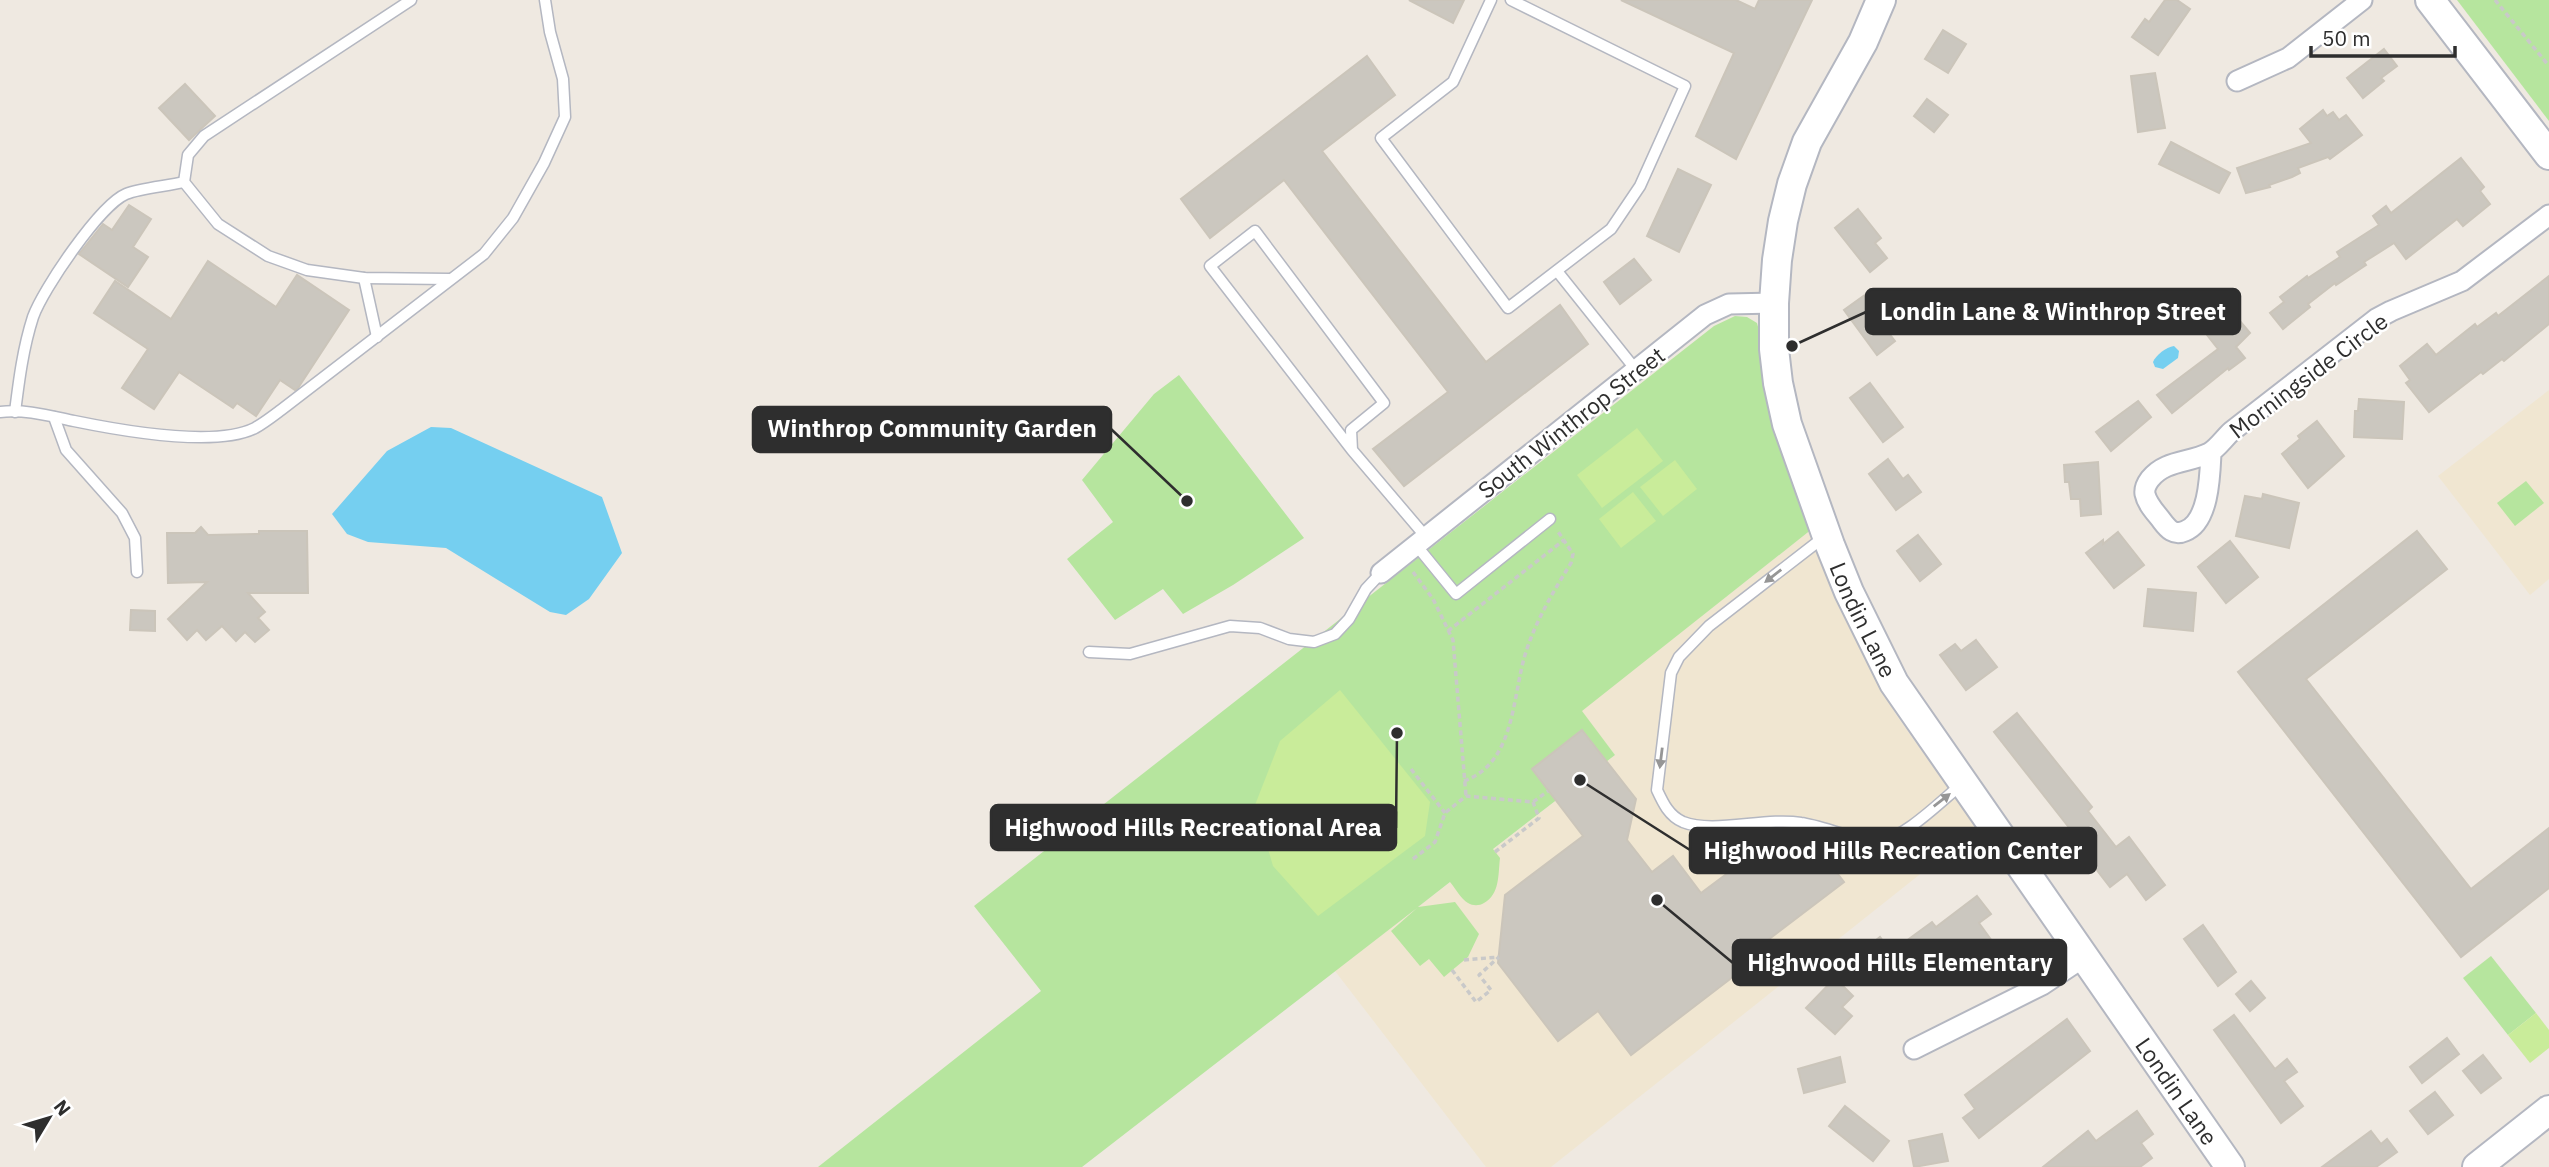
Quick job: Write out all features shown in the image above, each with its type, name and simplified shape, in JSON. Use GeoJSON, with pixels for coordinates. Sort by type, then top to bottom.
{"type":"FeatureCollection","features":[{"type":"Feature","properties":{"kind":"street","name":"Londin Lane"},"geometry":{"type":"LineString","coordinates":[[1881,0],[1863,42],[1807,142],[1792,184],[1777,260],[1774,349],[1783,404],[1796,452],[1849,592],[1895,683],[2228,1166]]}},
{"type":"Feature","properties":{"kind":"street"},"geometry":{"type":"LineString","coordinates":[[2237,81],[2288,58],[2362,0]]}},
{"type":"Feature","properties":{"kind":"street"},"geometry":{"type":"LineString","coordinates":[[2430,0],[2549,155]]}},
{"type":"Feature","properties":{"kind":"street","name":"Morningside Circle"},"geometry":{"type":"LineString","coordinates":[[2211,453],[2232,431],[2371,323],[2391,311],[2462,281],[2549,215]]}},
{"type":"Feature","properties":{"kind":"street","name":"South Winthrop Street"},"geometry":{"type":"LineString","coordinates":[[1381,573],[1705,315],[1729,304],[1774,303]]}},
{"type":"Feature","properties":{"kind":"street"},"geometry":{"type":"LineString","coordinates":[[1914,1049],[2042,985],[2084,957]]}},
{"type":"Feature","properties":{"kind":"street"},"geometry":{"type":"LineString","coordinates":[[2477,1167],[2549,1111]]}},
{"type":"Feature","properties":{"kind":"lane"},"geometry":{"type":"LineString","coordinates":[[411,0],[204,136],[188,155],[184,182],[218,224],[268,256],[307,270],[364,278],[449,279]]}},
{"type":"Feature","properties":{"kind":"lane"},"geometry":{"type":"LineString","coordinates":[[0,412],[54,417],[174,436],[215,437],[253,429],[377,337],[484,254],[513,218],[544,163],[565,117],[563,79],[550,32],[545,0]]}},
{"type":"Feature","properties":{"kind":"lane"},"geometry":{"type":"LineString","coordinates":[[1491,0],[1453,82],[1381,138],[1508,308],[1611,229],[1640,186],[1685,86],[1511,0]]}},
{"type":"Feature","properties":{"kind":"lane"},"geometry":{"type":"LineString","coordinates":[[15,412],[23,351],[34,314],[46,291],[92,225],[110,204],[127,194],[184,182]]}},
{"type":"Feature","properties":{"kind":"lane"},"geometry":{"type":"LineString","coordinates":[[1352,450],[1351,430],[1384,403],[1255,231],[1210,266],[1352,450],[1415,546],[1456,594],[1550,519]]}},
{"type":"Feature","properties":{"kind":"lane"},"geometry":{"type":"LineString","coordinates":[[1558,271],[1636,370]]}},
{"type":"Feature","properties":{"kind":"lane"},"geometry":{"type":"LineString","coordinates":[[364,278],[377,337]]}},
{"type":"Feature","properties":{"kind":"lane"},"geometry":{"type":"LineString","coordinates":[[54,417],[66,450],[122,513],[135,538],[136,572]]}},
{"type":"Feature","properties":{"kind":"lane"},"geometry":{"type":"LineString","coordinates":[[1827,534],[1709,626],[1679,657],[1671,673],[1657,790],[1664,808],[1683,822],[1705,826],[1772,821],[1801,823],[1877,842],[1896,836],[1964,783]]}},
{"type":"Feature","properties":{"kind":"lane"},"geometry":{"type":"LineString","coordinates":[[1089,652],[1130,654],[1230,626],[1260,628],[1289,639],[1314,642],[1335,634],[1349,619],[1366,589],[1381,573]]}},
{"type":"Feature","properties":{"kind":"path"},"geometry":{"type":"LineString","coordinates":[[2496,0],[2549,66]]}},
{"type":"Feature","properties":{"kind":"path"},"geometry":{"type":"LineString","coordinates":[[1464,781],[1488,766],[1507,736],[1525,655],[1539,619],[1571,562],[1573,554],[1550,519]]}},
{"type":"Feature","properties":{"kind":"path"},"geometry":{"type":"LineString","coordinates":[[1448,631],[1564,540]]}},
{"type":"Feature","properties":{"kind":"path"},"geometry":{"type":"LineString","coordinates":[[1415,546],[1433,599],[1453,640],[1466,796]]}},
{"type":"Feature","properties":{"kind":"path"},"geometry":{"type":"LineString","coordinates":[[1411,769],[1445,813]]}},
{"type":"Feature","properties":{"kind":"path"},"geometry":{"type":"LineString","coordinates":[[1413,859],[1435,842],[1445,813],[1466,796],[1533,802],[1548,790]]}},
{"type":"Feature","properties":{"kind":"path"},"geometry":{"type":"LineString","coordinates":[[1495,852],[1539,818],[1533,802]]}},
{"type":"Feature","properties":{"kind":"path"},"geometry":{"type":"LineString","coordinates":[[1452,971],[1476,1002],[1491,990],[1479,975],[1499,957],[1464,960]]}},
{"type":"Feature","properties":{"kind":"shaded area"},"geometry":{"type":"Polygon","coordinates":[[[2549,390],[2549,579],[2530,595],[2438,476],[2549,390]]]}},
{"type":"Feature","properties":{"kind":"shaded area"},"geometry":{"type":"Polygon","coordinates":[[[1812,529],[1846,621],[1895,713],[1977,829],[1551,1167],[1486,1167],[1335,971],[1615,755],[1581,711],[1812,529]]]}},
{"type":"Feature","properties":{"kind":"green space"},"geometry":{"type":"Polygon","coordinates":[[[2457,0],[2549,0],[2549,121],[2457,0]]]}},
{"type":"Feature","properties":{"kind":"green space"},"geometry":{"type":"Polygon","coordinates":[[[1735,316],[1747,317],[1757,323],[1812,529],[1582,711],[1615,755],[1493,849],[1500,858],[1497,884],[1489,899],[1480,905],[1470,904],[1450,882],[1418,907],[1455,902],[1479,934],[1468,957],[1444,977],[1429,959],[1420,966],[1391,931],[1417,908],[1082,1167],[818,1167],[1041,991],[974,906],[1714,326],[1735,316]]]}},
{"type":"Feature","properties":{"kind":"green space"},"geometry":{"type":"Polygon","coordinates":[[[1179,375],[1304,538],[1183,614],[1163,589],[1115,620],[1067,559],[1113,522],[1082,480],[1154,394],[1179,375]]]}},
{"type":"Feature","properties":{"kind":"green space"},"geometry":{"type":"Polygon","coordinates":[[[1637,428],[1663,461],[1602,508],[1577,475],[1637,428]]]}},
{"type":"Feature","properties":{"kind":"green space"},"geometry":{"type":"Polygon","coordinates":[[[1675,460],[1697,489],[1663,516],[1640,487],[1675,460]]]}},
{"type":"Feature","properties":{"kind":"green space"},"geometry":{"type":"Polygon","coordinates":[[[2526,481],[2544,503],[2515,526],[2497,503],[2526,481]]]}},
{"type":"Feature","properties":{"kind":"green space"},"geometry":{"type":"Polygon","coordinates":[[[1633,492],[1656,521],[1621,548],[1599,519],[1633,492]]]}},
{"type":"Feature","properties":{"kind":"green space"},"geometry":{"type":"Polygon","coordinates":[[[1340,690],[1430,802],[1425,836],[1318,916],[1273,866],[1255,805],[1280,741],[1340,690]]]}},
{"type":"Feature","properties":{"kind":"green space"},"geometry":{"type":"Polygon","coordinates":[[[2491,956],[2536,1013],[2508,1035],[2463,978],[2491,956]]]}},
{"type":"Feature","properties":{"kind":"green space"},"geometry":{"type":"Polygon","coordinates":[[[2536,1013],[2549,1030],[2549,1048],[2530,1063],[2508,1035],[2536,1013]]]}},
{"type":"Feature","properties":{"kind":"water"},"geometry":{"type":"Polygon","coordinates":[[[2174,346],[2179,351],[2178,358],[2163,369],[2155,367],[2153,362],[2156,357],[2174,346]]]}},
{"type":"Feature","properties":{"kind":"water"},"geometry":{"type":"Polygon","coordinates":[[[431,427],[451,428],[602,497],[622,553],[589,599],[566,615],[550,612],[446,548],[368,542],[347,534],[332,514],[387,451],[431,427]]]}},
{"type":"Feature","properties":{"kind":"building"},"geometry":{"type":"Polygon","coordinates":[[[1409,0],[1464,0],[1453,23],[1409,0]]]}},
{"type":"Feature","properties":{"kind":"building"},"geometry":{"type":"Polygon","coordinates":[[[1621,0],[1736,0],[1755,9],[1759,0],[1812,0],[1736,159],[1696,136],[1734,53],[1621,0]]]}},
{"type":"Feature","properties":{"kind":"building"},"geometry":{"type":"Polygon","coordinates":[[[2165,0],[2177,0],[2190,9],[2158,55],[2132,37],[2145,19],[2149,22],[2165,0]]]}},
{"type":"Feature","properties":{"kind":"building"},"geometry":{"type":"Polygon","coordinates":[[[1943,30],[1966,44],[1948,73],[1925,59],[1943,30]]]}},
{"type":"Feature","properties":{"kind":"building"},"geometry":{"type":"Polygon","coordinates":[[[2384,49],[2397,66],[2381,78],[2384,81],[2363,98],[2347,78],[2384,49]]]}},
{"type":"Feature","properties":{"kind":"building"},"geometry":{"type":"Polygon","coordinates":[[[1367,56],[1395,95],[1322,151],[1486,362],[1560,305],[1588,344],[1404,486],[1373,449],[1448,392],[1284,180],[1210,238],[1181,199],[1367,56]]]}},
{"type":"Feature","properties":{"kind":"building"},"geometry":{"type":"Polygon","coordinates":[[[2155,73],[2165,128],[2138,132],[2131,76],[2155,73]]]}},
{"type":"Feature","properties":{"kind":"building"},"geometry":{"type":"Polygon","coordinates":[[[185,84],[215,116],[189,140],[159,108],[185,84]]]}},
{"type":"Feature","properties":{"kind":"building"},"geometry":{"type":"Polygon","coordinates":[[[1927,99],[1948,115],[1934,132],[1914,116],[1927,99]]]}},
{"type":"Feature","properties":{"kind":"building"},"geometry":{"type":"Polygon","coordinates":[[[2323,110],[2327,116],[2333,112],[2339,120],[2346,115],[2362,135],[2330,159],[2328,157],[2298,168],[2300,173],[2292,177],[2269,185],[2270,187],[2246,193],[2237,168],[2311,143],[2300,129],[2323,110]]]}},
{"type":"Feature","properties":{"kind":"building"},"geometry":{"type":"Polygon","coordinates":[[[2171,142],[2230,173],[2219,193],[2159,164],[2171,142]]]}},
{"type":"Feature","properties":{"kind":"building"},"geometry":{"type":"Polygon","coordinates":[[[2461,158],[2484,187],[2480,191],[2490,204],[2463,226],[2457,219],[2406,259],[2394,243],[2364,262],[2366,265],[2336,285],[2335,283],[2308,304],[2310,307],[2283,329],[2270,313],[2284,302],[2280,297],[2307,276],[2308,278],[2340,257],[2337,252],[2379,225],[2373,216],[2386,206],[2391,213],[2461,158]]]}},
{"type":"Feature","properties":{"kind":"building"},"geometry":{"type":"Polygon","coordinates":[[[1678,169],[1711,185],[1679,252],[1647,236],[1678,169]]]}},
{"type":"Feature","properties":{"kind":"building"},"geometry":{"type":"Polygon","coordinates":[[[129,205],[151,219],[133,247],[148,257],[128,287],[79,254],[103,224],[112,230],[129,205]]]}},
{"type":"Feature","properties":{"kind":"building"},"geometry":{"type":"Polygon","coordinates":[[[1858,209],[1881,238],[1875,243],[1887,258],[1870,272],[1835,228],[1858,209]]]}},
{"type":"Feature","properties":{"kind":"building"},"geometry":{"type":"Polygon","coordinates":[[[1634,259],[1651,280],[1620,304],[1604,282],[1634,259]]]}},
{"type":"Feature","properties":{"kind":"building"},"geometry":{"type":"Polygon","coordinates":[[[208,261],[276,307],[297,275],[349,310],[298,388],[295,390],[280,380],[256,416],[237,403],[233,408],[179,372],[154,409],[122,388],[148,349],[94,313],[115,281],[171,319],[208,261]]]}},
{"type":"Feature","properties":{"kind":"building"},"geometry":{"type":"Polygon","coordinates":[[[2549,276],[2549,324],[2504,361],[2502,359],[2483,374],[2481,372],[2429,412],[2406,383],[2410,380],[2400,366],[2427,344],[2436,355],[2475,324],[2477,327],[2496,313],[2498,316],[2549,276]]]}},
{"type":"Feature","properties":{"kind":"building"},"geometry":{"type":"Polygon","coordinates":[[[1865,295],[1887,324],[1884,327],[1895,341],[1877,355],[1844,310],[1865,295]]]}},
{"type":"Feature","properties":{"kind":"building"},"geometry":{"type":"Polygon","coordinates":[[[2234,314],[2250,333],[2236,347],[2245,358],[2229,370],[2228,368],[2172,413],[2157,395],[2218,349],[2207,335],[2234,314]]]}},
{"type":"Feature","properties":{"kind":"building"},"geometry":{"type":"Polygon","coordinates":[[[1870,383],[1903,427],[1883,442],[1850,398],[1870,383]]]}},
{"type":"Feature","properties":{"kind":"building"},"geometry":{"type":"Polygon","coordinates":[[[2359,399],[2404,402],[2402,439],[2354,437],[2355,411],[2358,411],[2359,399]]]}},
{"type":"Feature","properties":{"kind":"building"},"geometry":{"type":"Polygon","coordinates":[[[2138,401],[2151,417],[2111,451],[2096,432],[2138,401]]]}},
{"type":"Feature","properties":{"kind":"building"},"geometry":{"type":"Polygon","coordinates":[[[2317,421],[2344,456],[2308,488],[2282,454],[2300,439],[2298,436],[2317,421]]]}},
{"type":"Feature","properties":{"kind":"building"},"geometry":{"type":"Polygon","coordinates":[[[1888,459],[1903,479],[1908,475],[1921,492],[1896,510],[1869,474],[1888,459]]]}},
{"type":"Feature","properties":{"kind":"building"},"geometry":{"type":"Polygon","coordinates":[[[2098,462],[2101,514],[2081,516],[2080,499],[2071,499],[2069,482],[2065,482],[2064,465],[2098,462]]]}},
{"type":"Feature","properties":{"kind":"building"},"geometry":{"type":"Polygon","coordinates":[[[2263,494],[2299,503],[2289,548],[2236,536],[2245,496],[2262,499],[2263,494]]]}},
{"type":"Feature","properties":{"kind":"building"},"geometry":{"type":"Polygon","coordinates":[[[201,527],[208,535],[307,531],[308,593],[248,593],[265,612],[258,618],[269,630],[255,642],[245,632],[236,641],[222,626],[206,640],[197,630],[187,640],[168,619],[207,582],[168,583],[167,533],[195,533],[201,527]]]}},
{"type":"Feature","properties":{"kind":"building"},"geometry":{"type":"Polygon","coordinates":[[[2417,531],[2447,569],[2306,679],[2471,889],[2549,828],[2549,888],[2461,957],[2238,672],[2417,531]]]}},
{"type":"Feature","properties":{"kind":"building"},"geometry":{"type":"Polygon","coordinates":[[[2118,532],[2144,565],[2114,588],[2086,553],[2118,532]]]}},
{"type":"Feature","properties":{"kind":"building"},"geometry":{"type":"Polygon","coordinates":[[[1918,535],[1941,564],[1920,581],[1897,551],[1918,535]]]}},
{"type":"Feature","properties":{"kind":"building"},"geometry":{"type":"Polygon","coordinates":[[[2230,541],[2258,577],[2226,603],[2198,567],[2230,541]]]}},
{"type":"Feature","properties":{"kind":"building"},"geometry":{"type":"Polygon","coordinates":[[[2148,589],[2196,593],[2193,631],[2144,626],[2148,589]]]}},
{"type":"Feature","properties":{"kind":"building"},"geometry":{"type":"Polygon","coordinates":[[[131,610],[155,611],[155,631],[130,630],[131,610]]]}},
{"type":"Feature","properties":{"kind":"building"},"geometry":{"type":"Polygon","coordinates":[[[1976,640],[1997,667],[1966,690],[1940,655],[1955,644],[1961,651],[1976,640]]]}},
{"type":"Feature","properties":{"kind":"building"},"geometry":{"type":"Polygon","coordinates":[[[2017,713],[2092,807],[2088,811],[2116,847],[2129,837],[2165,885],[2146,900],[2127,874],[2110,887],[2093,865],[2096,862],[1994,732],[2017,713]]]}},
{"type":"Feature","properties":{"kind":"building"},"geometry":{"type":"Polygon","coordinates":[[[1582,730],[1636,799],[1627,840],[1652,872],[1673,856],[1701,893],[1772,840],[1817,847],[1844,882],[1760,946],[1764,953],[1631,1055],[1598,1011],[1558,1041],[1498,963],[1505,895],[1583,836],[1532,769],[1582,730]]]}},
{"type":"Feature","properties":{"kind":"building"},"geometry":{"type":"Polygon","coordinates":[[[1977,896],[1991,914],[1979,923],[1992,941],[1949,975],[1939,962],[1927,971],[1914,954],[1876,982],[1856,956],[1880,937],[1891,952],[1932,922],[1936,927],[1977,896]]]}},
{"type":"Feature","properties":{"kind":"building"},"geometry":{"type":"Polygon","coordinates":[[[2203,925],[2236,972],[2218,986],[2184,939],[2203,925]]]}},
{"type":"Feature","properties":{"kind":"building"},"geometry":{"type":"Polygon","coordinates":[[[1835,978],[1853,996],[1842,1007],[1852,1016],[1835,1034],[1806,1008],[1835,978]]]}},
{"type":"Feature","properties":{"kind":"building"},"geometry":{"type":"Polygon","coordinates":[[[2251,981],[2265,998],[2250,1011],[2236,994],[2251,981]]]}},
{"type":"Feature","properties":{"kind":"building"},"geometry":{"type":"Polygon","coordinates":[[[2234,1015],[2275,1069],[2287,1059],[2297,1072],[2284,1081],[2303,1106],[2281,1123],[2214,1030],[2234,1015]]]}},
{"type":"Feature","properties":{"kind":"building"},"geometry":{"type":"Polygon","coordinates":[[[2067,1019],[2090,1051],[1979,1138],[1963,1118],[1975,1109],[1965,1095],[2067,1019]]]}},
{"type":"Feature","properties":{"kind":"building"},"geometry":{"type":"Polygon","coordinates":[[[2447,1038],[2459,1054],[2422,1083],[2410,1067],[2447,1038]]]}},
{"type":"Feature","properties":{"kind":"building"},"geometry":{"type":"Polygon","coordinates":[[[2483,1055],[2501,1078],[2481,1093],[2463,1071],[2483,1055]]]}},
{"type":"Feature","properties":{"kind":"building"},"geometry":{"type":"Polygon","coordinates":[[[1840,1057],[1845,1082],[1804,1093],[1798,1069],[1840,1057]]]}},
{"type":"Feature","properties":{"kind":"building"},"geometry":{"type":"Polygon","coordinates":[[[2435,1092],[2453,1115],[2428,1134],[2410,1111],[2435,1092]]]}},
{"type":"Feature","properties":{"kind":"building"},"geometry":{"type":"Polygon","coordinates":[[[1845,1106],[1889,1141],[1873,1161],[1829,1126],[1845,1106]]]}},
{"type":"Feature","properties":{"kind":"building"},"geometry":{"type":"Polygon","coordinates":[[[2137,1111],[2153,1134],[2141,1143],[2152,1158],[2140,1167],[2043,1167],[2088,1131],[2096,1141],[2137,1111]]]}},
{"type":"Feature","properties":{"kind":"building"},"geometry":{"type":"Polygon","coordinates":[[[2371,1131],[2381,1144],[2387,1139],[2397,1152],[2376,1167],[2322,1167],[2371,1131]]]}},
{"type":"Feature","properties":{"kind":"building"},"geometry":{"type":"Polygon","coordinates":[[[1942,1134],[1948,1161],[1914,1167],[1909,1141],[1942,1134]]]}},
{"type":"Feature","properties":{"kind":"place","name":"Londin Lane & Winthrop Street"},"geometry":{"type":"Point","coordinates":[1792,346]}},
{"type":"Feature","properties":{"kind":"place","name":"Winthrop Community Garden"},"geometry":{"type":"Point","coordinates":[1187,501]}},
{"type":"Feature","properties":{"kind":"place","name":"Highwood Hills Recreational Area"},"geometry":{"type":"Point","coordinates":[1397,733]}},
{"type":"Feature","properties":{"kind":"place","name":"Highwood Hills Recreation Center"},"geometry":{"type":"Point","coordinates":[1580,780]}},
{"type":"Feature","properties":{"kind":"place","name":"Highwood Hills Elementary"},"geometry":{"type":"Point","coordinates":[1657,900]}}]}
